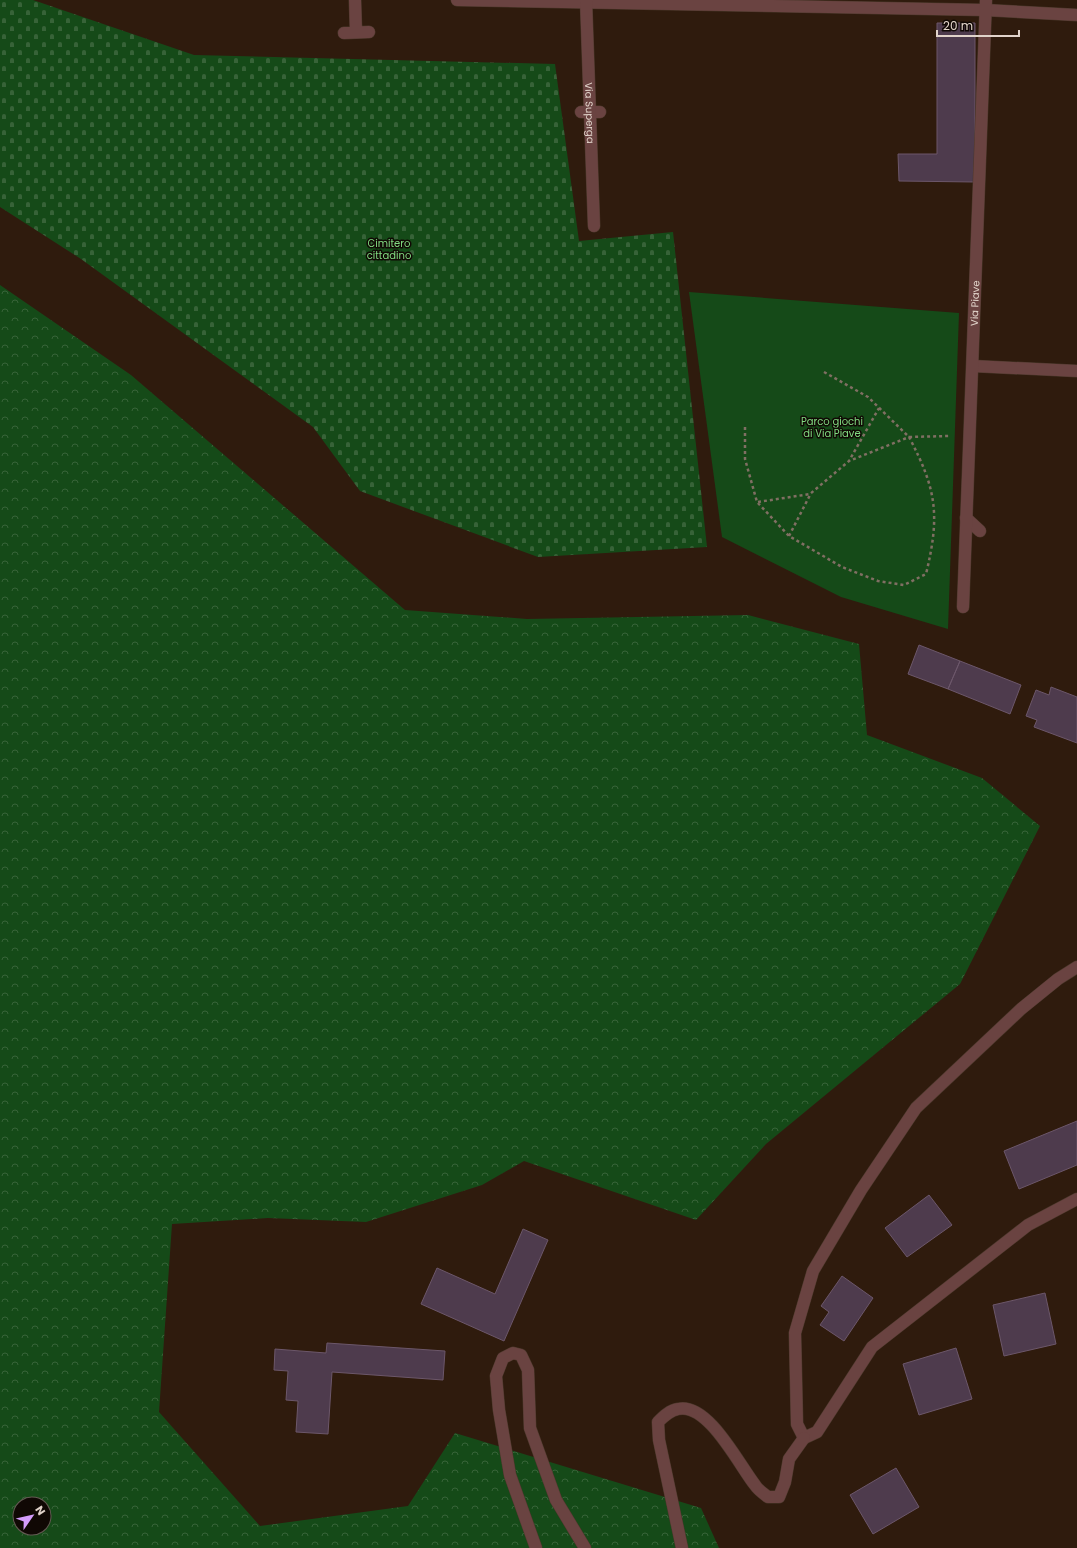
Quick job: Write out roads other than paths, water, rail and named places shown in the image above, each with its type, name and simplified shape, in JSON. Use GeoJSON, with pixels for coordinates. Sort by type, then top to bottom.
{"type":"FeatureCollection","features":[{"type":"Feature","properties":{"kind":"street"},"geometry":{"type":"LineString","coordinates":[[344,33],[363,32],[355,0]]}},
{"type":"Feature","properties":{"kind":"street"},"geometry":{"type":"LineString","coordinates":[[457,0],[985,5],[1077,14]]}},
{"type":"Feature","properties":{"kind":"street","name":"Via Superga"},"geometry":{"type":"LineString","coordinates":[[586,1],[594,226]]}},
{"type":"Feature","properties":{"kind":"street","name":"Via Piave"},"geometry":{"type":"LineString","coordinates":[[963,607],[985,5]]}},
{"type":"Feature","properties":{"kind":"street"},"geometry":{"type":"LineString","coordinates":[[973,366],[1077,371]]}},
{"type":"Feature","properties":{"kind":"street"},"geometry":{"type":"LineString","coordinates":[[966,518],[980,531]]}},
{"type":"Feature","properties":{"kind":"street"},"geometry":{"type":"LineString","coordinates":[[804,1438],[797,1424],[795,1333],[813,1271],[861,1190],[916,1108],[1022,1008],[1058,979],[1077,967]]}},
{"type":"Feature","properties":{"kind":"street"},"geometry":{"type":"LineString","coordinates":[[682,1548],[659,1440],[658,1422],[665,1415],[678,1409],[689,1409],[705,1417],[735,1455],[756,1486],[768,1497],[779,1497],[785,1482],[789,1458],[804,1438],[817,1432],[872,1347],[1028,1224],[1077,1199]]}},
{"type":"Feature","properties":{"kind":"street"},"geometry":{"type":"LineString","coordinates":[[536,1548],[510,1475],[499,1410],[496,1376],[503,1358],[513,1353],[521,1355],[528,1370],[530,1428],[553,1493],[585,1548]]}},
{"type":"Feature","properties":{"kind":"park label","name":"Cimitero cittadino"},"geometry":{"type":"Point","coordinates":[389,248]}},
{"type":"Feature","properties":{"kind":"park label","name":"Parco giochi di Via Piave"},"geometry":{"type":"Point","coordinates":[832,426]}}]}
